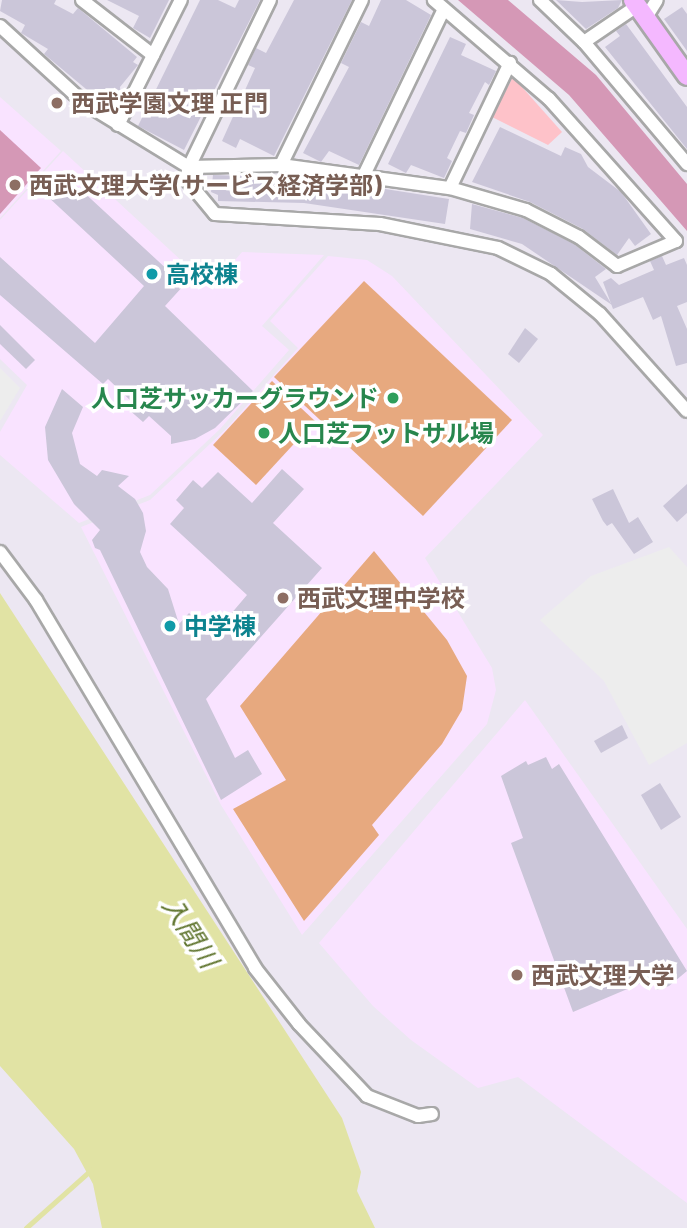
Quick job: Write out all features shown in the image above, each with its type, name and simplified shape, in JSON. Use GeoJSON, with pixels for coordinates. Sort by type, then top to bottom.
{"type":"FeatureCollection","features":[{"type":"Feature","properties":{"kind":"main road"},"geometry":{"type":"LineString","coordinates":[[638,8],[687,76]]}},
{"type":"Feature","properties":{"kind":"street"},"geometry":{"type":"LineString","coordinates":[[118,125],[181,0]]}},
{"type":"Feature","properties":{"kind":"street"},"geometry":{"type":"LineString","coordinates":[[270,0],[188,167],[186,180],[215,214],[380,223],[451,236],[524,260],[551,274],[600,314],[687,411]]}},
{"type":"Feature","properties":{"kind":"street"},"geometry":{"type":"LineString","coordinates":[[281,164],[362,0]]}},
{"type":"Feature","properties":{"kind":"street"},"geometry":{"type":"LineString","coordinates":[[0,26],[46,72],[118,125],[188,167],[281,164],[365,173],[450,188],[526,210],[579,237],[617,266],[676,241],[644,201],[510,63],[433,0]]}},
{"type":"Feature","properties":{"kind":"street"},"geometry":{"type":"LineString","coordinates":[[540,0],[584,42],[687,164]]}},
{"type":"Feature","properties":{"kind":"street"},"geometry":{"type":"LineString","coordinates":[[584,42],[638,8],[657,0]]}},
{"type":"Feature","properties":{"kind":"street"},"geometry":{"type":"LineString","coordinates":[[86,2],[153,55]]}},
{"type":"Feature","properties":{"kind":"street"},"geometry":{"type":"LineString","coordinates":[[365,173],[444,9]]}},
{"type":"Feature","properties":{"kind":"street"},"geometry":{"type":"LineString","coordinates":[[450,188],[510,63]]}},
{"type":"Feature","properties":{"kind":"street"},"geometry":{"type":"LineString","coordinates":[[0,552],[36,600],[225,921],[270,986],[346,1079],[367,1096],[418,1116],[432,1114]]}},
{"type":"Feature","properties":{"kind":"shaded area"},"geometry":{"type":"Polygon","coordinates":[[[458,0],[508,0],[596,75],[687,184],[687,231],[569,95],[458,0]]]}},
{"type":"Feature","properties":{"kind":"shaded area"},"geometry":{"type":"Polygon","coordinates":[[[513,77],[562,132],[548,145],[492,117],[513,77]]]}},
{"type":"Feature","properties":{"kind":"shaded area","name":"西武文理大学(サービス経済学部)"},"geometry":{"type":"Polygon","coordinates":[[[0,97],[61,151],[0,218],[0,97]]]}},
{"type":"Feature","properties":{"kind":"shaded area"},"geometry":{"type":"Polygon","coordinates":[[[0,130],[41,168],[0,214],[0,130]]]}},
{"type":"Feature","properties":{"kind":"shaded area"},"geometry":{"type":"Polygon","coordinates":[[[63,151],[211,288],[242,252],[324,255],[262,326],[289,350],[220,429],[150,495],[79,523],[0,455],[0,432],[27,385],[0,359],[0,220],[63,151]]]}},
{"type":"Feature","properties":{"kind":"shaded area","name":"西武文理中学校"},"geometry":{"type":"Polygon","coordinates":[[[328,256],[367,260],[392,276],[543,435],[425,558],[492,668],[496,690],[487,724],[302,935],[221,805],[81,527],[150,500],[226,429],[298,348],[270,321],[328,256]]]}},
{"type":"Feature","properties":{"kind":"shaded area","name":"人口芝サッカーグラウンド"},"geometry":{"type":"Polygon","coordinates":[[[364,281],[512,420],[423,516],[274,377],[364,281]]]}},
{"type":"Feature","properties":{"kind":"shaded area"},"geometry":{"type":"Polygon","coordinates":[[[0,368],[20,388],[0,421],[0,368]]]}},
{"type":"Feature","properties":{"kind":"shaded area","name":"人口芝フットサル場"},"geometry":{"type":"Polygon","coordinates":[[[272,381],[315,421],[256,485],[213,445],[272,381]]]}},
{"type":"Feature","properties":{"kind":"shaded area"},"geometry":{"type":"Polygon","coordinates":[[[669,547],[687,567],[687,743],[649,765],[604,681],[540,620],[591,576],[669,547]]]}},
{"type":"Feature","properties":{"kind":"shaded area"},"geometry":{"type":"Polygon","coordinates":[[[374,551],[447,640],[467,676],[462,710],[442,744],[372,825],[379,835],[304,921],[233,809],[286,780],[240,706],[374,551]]]}},
{"type":"Feature","properties":{"kind":"shaded area","name":"西武文理大学"},"geometry":{"type":"Polygon","coordinates":[[[525,700],[687,929],[687,1203],[518,1077],[478,1088],[411,1040],[373,1006],[319,943],[525,700]]]}},
{"type":"Feature","properties":{"kind":"water","name":"入間川"},"geometry":{"type":"Polygon","coordinates":[[[0,593],[342,1118],[361,1172],[357,1191],[375,1228],[102,1228],[93,1184],[74,1149],[0,1066],[0,593]]]}},
{"type":"Feature","properties":{"kind":"building"},"geometry":{"type":"Polygon","coordinates":[[[2,0],[56,0],[54,4],[73,14],[78,8],[137,57],[133,62],[138,65],[120,87],[121,96],[110,109],[44,54],[48,49],[21,33],[25,25],[0,11],[2,0]]]}},
{"type":"Feature","properties":{"kind":"building"},"geometry":{"type":"Polygon","coordinates":[[[107,0],[169,0],[150,38],[133,28],[139,16],[107,0]]]}},
{"type":"Feature","properties":{"kind":"building"},"geometry":{"type":"Polygon","coordinates":[[[200,0],[218,0],[235,8],[239,0],[260,0],[184,150],[138,126],[200,0]]]}},
{"type":"Feature","properties":{"kind":"building"},"geometry":{"type":"Polygon","coordinates":[[[294,0],[352,0],[274,156],[240,139],[236,148],[222,141],[255,68],[248,65],[256,48],[266,53],[294,0]]]}},
{"type":"Feature","properties":{"kind":"building"},"geometry":{"type":"Polygon","coordinates":[[[381,0],[406,0],[431,15],[359,165],[329,151],[321,162],[303,153],[349,67],[341,63],[361,22],[369,26],[381,0]]]}},
{"type":"Feature","properties":{"kind":"building"},"geometry":{"type":"Polygon","coordinates":[[[556,0],[622,0],[618,8],[586,29],[556,0]]]}},
{"type":"Feature","properties":{"kind":"building"},"geometry":{"type":"Polygon","coordinates":[[[682,7],[687,14],[687,51],[664,19],[682,7]]]}},
{"type":"Feature","properties":{"kind":"building"},"geometry":{"type":"Polygon","coordinates":[[[626,24],[687,107],[687,149],[605,47],[620,36],[616,31],[626,24]]]}},
{"type":"Feature","properties":{"kind":"building"},"geometry":{"type":"Polygon","coordinates":[[[450,37],[466,44],[461,55],[496,71],[489,85],[485,82],[469,113],[474,115],[466,133],[460,131],[447,158],[452,161],[444,178],[411,165],[406,173],[388,164],[450,37]]]}},
{"type":"Feature","properties":{"kind":"building"},"geometry":{"type":"Polygon","coordinates":[[[500,127],[561,156],[565,147],[581,154],[588,167],[621,192],[651,234],[635,246],[629,238],[617,255],[583,229],[530,202],[472,182],[500,127]]]}},
{"type":"Feature","properties":{"kind":"building"},"geometry":{"type":"Polygon","coordinates":[[[213,175],[315,178],[449,199],[445,224],[304,203],[218,201],[218,195],[211,192],[213,175]]]}},
{"type":"Feature","properties":{"kind":"building"},"geometry":{"type":"Polygon","coordinates":[[[59,181],[73,192],[78,187],[184,285],[165,306],[253,391],[215,428],[195,439],[171,444],[171,436],[149,416],[143,422],[127,408],[132,402],[108,379],[103,384],[0,295],[0,257],[95,343],[144,286],[46,195],[59,181]]]}},
{"type":"Feature","properties":{"kind":"building"},"geometry":{"type":"Polygon","coordinates":[[[472,204],[523,218],[574,244],[606,269],[595,277],[612,305],[522,244],[470,229],[472,204]]]}},
{"type":"Feature","properties":{"kind":"building"},"geometry":{"type":"Polygon","coordinates":[[[662,256],[666,265],[684,258],[687,265],[687,302],[677,306],[687,329],[687,363],[676,366],[661,316],[653,320],[643,297],[613,309],[603,282],[611,278],[619,285],[654,270],[650,261],[662,256]]]}},
{"type":"Feature","properties":{"kind":"building"},"geometry":{"type":"Polygon","coordinates":[[[0,325],[35,360],[26,369],[0,344],[0,325]]]}},
{"type":"Feature","properties":{"kind":"building"},"geometry":{"type":"Polygon","coordinates":[[[525,328],[538,339],[519,363],[508,354],[525,328]]]}},
{"type":"Feature","properties":{"kind":"building"},"geometry":{"type":"Polygon","coordinates":[[[62,389],[83,407],[72,433],[80,464],[97,476],[102,470],[129,476],[118,486],[135,499],[143,513],[146,531],[140,552],[147,567],[168,589],[179,624],[189,613],[213,635],[247,595],[170,524],[184,508],[176,500],[193,480],[202,488],[218,472],[252,503],[282,469],[304,489],[273,523],[322,568],[206,699],[235,758],[248,750],[262,774],[221,800],[100,550],[95,548],[92,540],[100,530],[74,504],[48,460],[45,427],[62,389]]]}},
{"type":"Feature","properties":{"kind":"building"},"geometry":{"type":"Polygon","coordinates":[[[687,484],[687,513],[677,522],[663,506],[687,484]]]}},
{"type":"Feature","properties":{"kind":"building"},"geometry":{"type":"Polygon","coordinates":[[[613,489],[629,523],[638,517],[653,542],[634,554],[612,523],[607,526],[603,521],[592,499],[613,489]]]}},
{"type":"Feature","properties":{"kind":"building"},"geometry":{"type":"Polygon","coordinates":[[[622,725],[628,738],[601,753],[594,741],[622,725]]]}},
{"type":"Feature","properties":{"kind":"building"},"geometry":{"type":"Polygon","coordinates":[[[546,757],[552,769],[559,764],[687,971],[669,986],[657,990],[651,979],[573,1012],[511,843],[523,838],[501,776],[526,761],[528,765],[546,757]]]}},
{"type":"Feature","properties":{"kind":"building"},"geometry":{"type":"Polygon","coordinates":[[[660,783],[681,817],[661,830],[641,795],[660,783]]]}},
{"type":"Feature","properties":{"kind":"waterway"},"geometry":{"type":"LineString","coordinates":[[26,1228],[91,1170]]}},
{"type":"Feature","properties":{"kind":"place","name":"西武学園文理 正門"},"geometry":{"type":"Point","coordinates":[57,103]}},
{"type":"Feature","properties":{"kind":"place","name":"西武文理大学(サービス経済学部)"},"geometry":{"type":"Point","coordinates":[15,185]}},
{"type":"Feature","properties":{"kind":"place","name":"高校棟"},"geometry":{"type":"Point","coordinates":[152,274]}},
{"type":"Feature","properties":{"kind":"place","name":"人口芝サッカーグラウンド"},"geometry":{"type":"Point","coordinates":[393,398]}},
{"type":"Feature","properties":{"kind":"place","name":"人口芝フットサル場"},"geometry":{"type":"Point","coordinates":[264,433]}},
{"type":"Feature","properties":{"kind":"place","name":"西武文理中学校"},"geometry":{"type":"Point","coordinates":[283,598]}},
{"type":"Feature","properties":{"kind":"place","name":"中学棟"},"geometry":{"type":"Point","coordinates":[170,626]}},
{"type":"Feature","properties":{"kind":"place","name":"西武文理大学"},"geometry":{"type":"Point","coordinates":[517,975]}}]}
